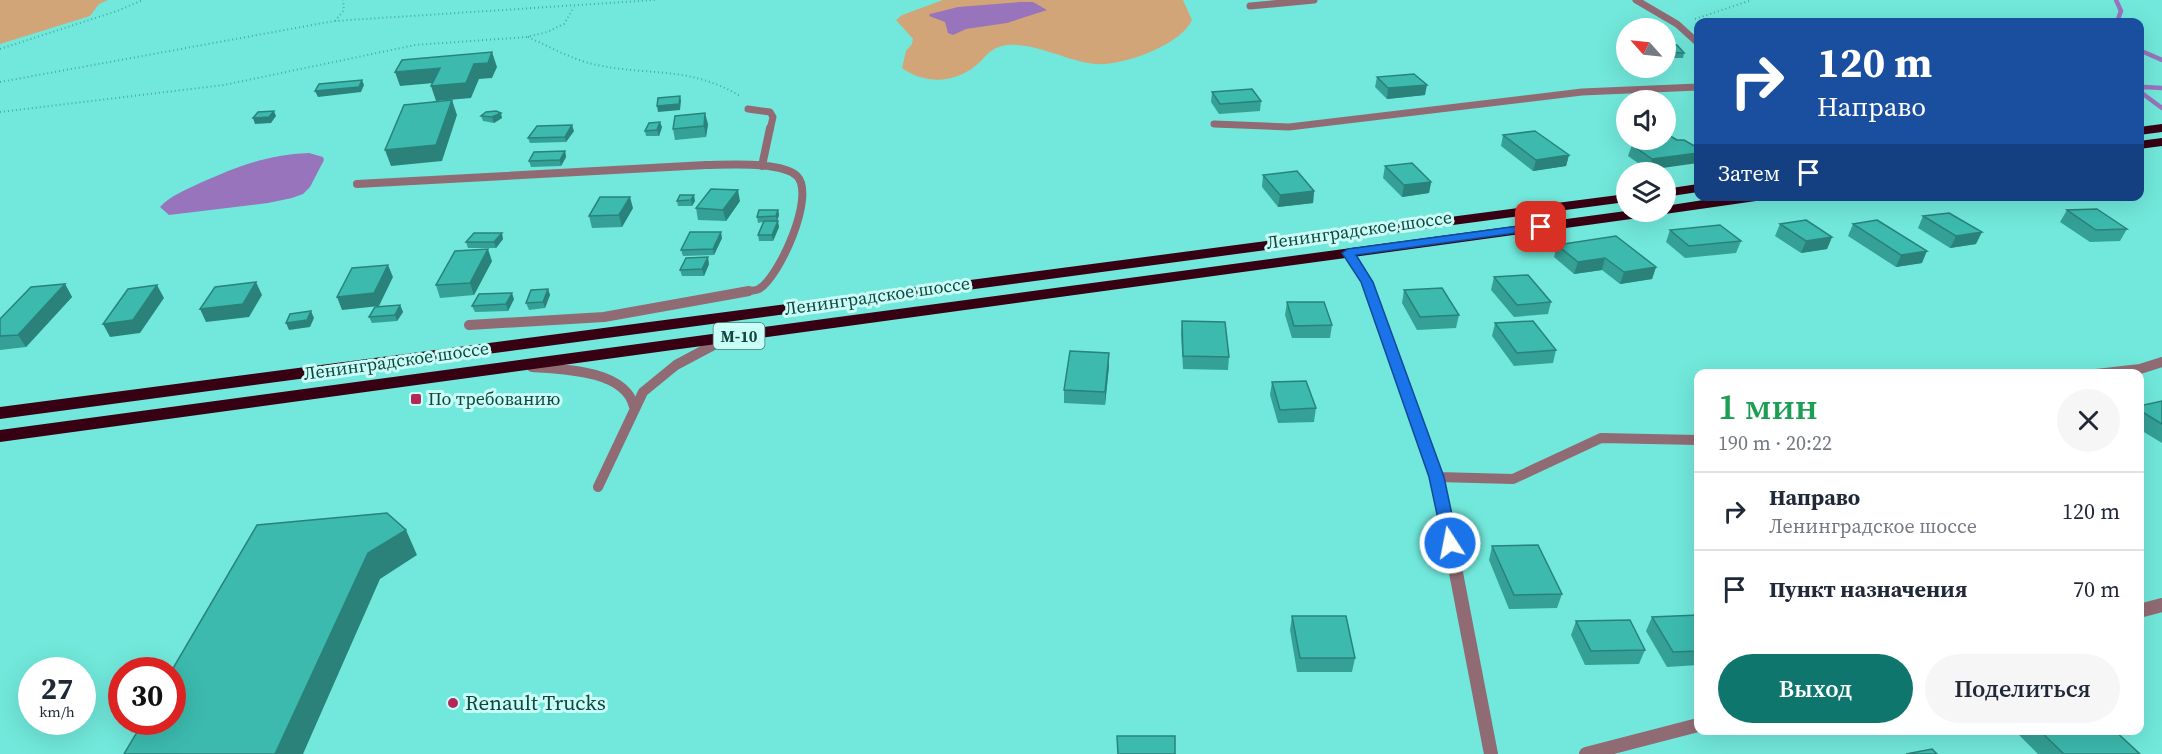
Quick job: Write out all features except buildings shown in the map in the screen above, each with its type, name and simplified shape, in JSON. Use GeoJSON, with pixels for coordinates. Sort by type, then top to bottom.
{"type":"FeatureCollection","features":[{"type":"Feature","properties":{"kind":"highway"},"geometry":{"type":"LineString","coordinates":[[2144,130],[2162,128]]}},
{"type":"Feature","properties":{"kind":"highway"},"geometry":{"type":"LineString","coordinates":[[2144,144],[2162,142]]}},
{"type":"Feature","properties":{"kind":"highway"},"geometry":{"type":"LineString","coordinates":[[1676,191],[1694,189]]}},
{"type":"Feature","properties":{"kind":"highway","name":"Ленинградское шоссе"},"geometry":{"type":"LineString","coordinates":[[0,413],[602,325],[1616,199]]}},
{"type":"Feature","properties":{"kind":"highway"},"geometry":{"type":"LineString","coordinates":[[1676,208],[1728,201]]}},
{"type":"Feature","properties":{"kind":"highway","name":"Ленинградское шоссе"},"geometry":{"type":"LineString","coordinates":[[0,436],[1616,217]]}},
{"type":"Feature","properties":{"kind":"street"},"geometry":{"type":"LineString","coordinates":[[1250,6],[1314,0]]}},
{"type":"Feature","properties":{"kind":"street"},"geometry":{"type":"LineString","coordinates":[[1636,0],[1677,24],[1694,39]]}},
{"type":"Feature","properties":{"kind":"street"},"geometry":{"type":"LineString","coordinates":[[1214,124],[1289,127],[1582,92],[1694,87]]}},
{"type":"Feature","properties":{"kind":"street"},"geometry":{"type":"LineString","coordinates":[[748,109],[770,112],[773,117],[762,165]]}},
{"type":"Feature","properties":{"kind":"street"},"geometry":{"type":"LineString","coordinates":[[357,184],[706,165],[762,165],[786,170],[797,176],[803,186],[801,209],[783,261],[759,289],[602,325],[469,325]]}},
{"type":"Feature","properties":{"kind":"street"},"geometry":{"type":"LineString","coordinates":[[1348,253],[1367,282],[1437,477],[1491,754]]}},
{"type":"Feature","properties":{"kind":"street"},"geometry":{"type":"LineString","coordinates":[[598,487],[643,392],[664,373],[729,337]]}},
{"type":"Feature","properties":{"kind":"street"},"geometry":{"type":"LineString","coordinates":[[2140,369],[2162,362]]}},
{"type":"Feature","properties":{"kind":"street"},"geometry":{"type":"LineString","coordinates":[[516,366],[553,368],[596,376],[626,390],[631,395],[634,407]]}},
{"type":"Feature","properties":{"kind":"street"},"geometry":{"type":"LineString","coordinates":[[1437,477],[1513,479],[1601,438],[1694,440]]}},
{"type":"Feature","properties":{"kind":"street"},"geometry":{"type":"LineString","coordinates":[[2144,610],[2162,605]]}},
{"type":"Feature","properties":{"kind":"street"},"geometry":{"type":"LineString","coordinates":[[1586,754],[1694,726]]}},
{"type":"Feature","properties":{"kind":"path"},"geometry":{"type":"LineString","coordinates":[[0,49],[117,11],[143,0]]}},
{"type":"Feature","properties":{"kind":"path"},"geometry":{"type":"LineString","coordinates":[[334,21],[344,10],[344,0]]}},
{"type":"Feature","properties":{"kind":"path"},"geometry":{"type":"LineString","coordinates":[[0,82],[334,21],[655,0]]}},
{"type":"Feature","properties":{"kind":"path"},"geometry":{"type":"LineString","coordinates":[[1696,18],[1752,0]]}},
{"type":"Feature","properties":{"kind":"path"},"geometry":{"type":"LineString","coordinates":[[0,112],[224,85],[415,45],[527,36],[547,32],[564,24],[574,7]]}},
{"type":"Feature","properties":{"kind":"path"},"geometry":{"type":"LineString","coordinates":[[1677,24],[1694,19]]}},
{"type":"Feature","properties":{"kind":"path"},"geometry":{"type":"LineString","coordinates":[[527,36],[596,65],[684,72],[705,78],[728,88],[745,100],[748,109]]}},
{"type":"Feature","properties":{"kind":"shaded area"},"geometry":{"type":"Polygon","coordinates":[[[0,0],[108,0],[99,4],[90,16],[0,44],[0,0]]]}},
{"type":"Feature","properties":{"kind":"shaded area"},"geometry":{"type":"Polygon","coordinates":[[[943,0],[1183,0],[1192,20],[1176,38],[1135,58],[1096,64],[1041,49],[1007,45],[992,50],[972,68],[953,78],[922,78],[902,68],[906,51],[913,39],[896,20],[902,15],[943,0]]]}},
{"type":"Feature","properties":{"kind":"shaded area"},"geometry":{"type":"Polygon","coordinates":[[[1033,2],[1047,10],[1007,23],[966,29],[953,35],[948,33],[945,22],[929,16],[958,7],[1033,2]]]}},
{"type":"Feature","properties":{"kind":"shaded area"},"geometry":{"type":"Polygon","coordinates":[[[309,153],[323,157],[324,160],[310,187],[303,194],[292,198],[169,215],[160,207],[179,193],[240,167],[279,156],[309,153]]]}},
{"type":"Feature","properties":{"kind":"waterway"},"geometry":{"type":"LineString","coordinates":[[2116,0],[2121,11],[2118,18]]}},
{"type":"Feature","properties":{"kind":"waterway"},"geometry":{"type":"LineString","coordinates":[[2144,52],[2162,60]]}},
{"type":"Feature","properties":{"kind":"waterway"},"geometry":{"type":"LineString","coordinates":[[2144,87],[2162,88]]}},
{"type":"Feature","properties":{"kind":"waterway"},"geometry":{"type":"LineString","coordinates":[[2144,95],[2162,108]]}},
{"type":"Feature","properties":{"kind":"place","name":"По требованию"},"geometry":{"type":"Point","coordinates":[416,399]}},
{"type":"Feature","properties":{"kind":"place","name":"Renault Trucks"},"geometry":{"type":"Point","coordinates":[453,703]}},
{"type":"Feature","properties":{"kind":"route"},"geometry":{"type":"LineString","coordinates":[[1450,543],[1437,477],[1367,282],[1348,253],[1541,227]]}}]}
